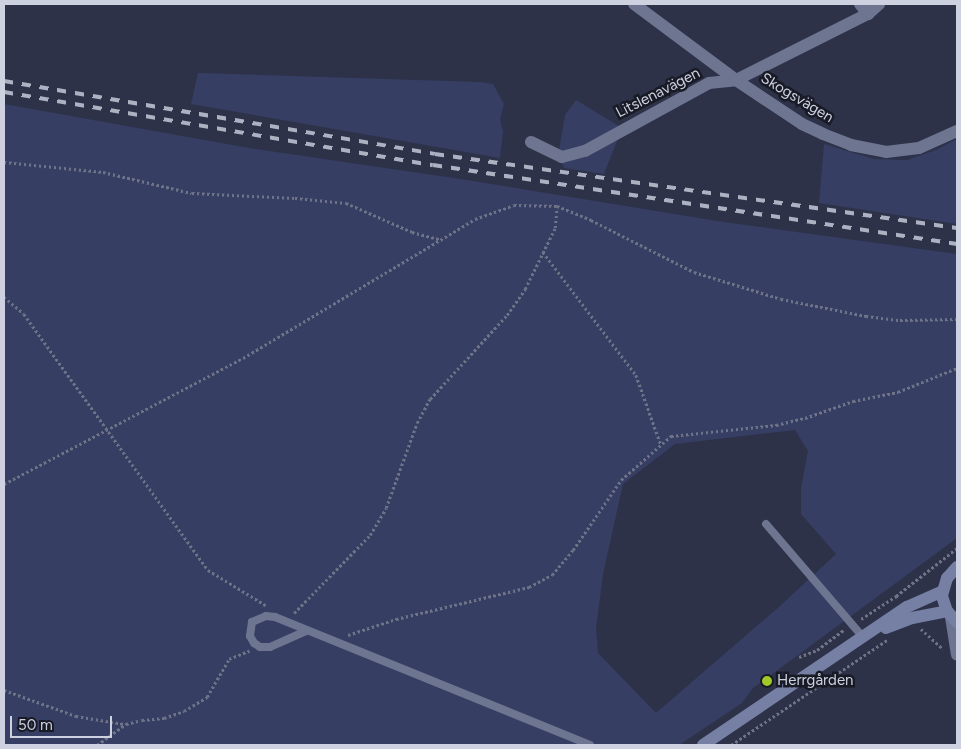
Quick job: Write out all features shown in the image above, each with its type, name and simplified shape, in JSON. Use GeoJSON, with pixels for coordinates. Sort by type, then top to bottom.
{"type":"FeatureCollection","features":[{"type":"Feature","properties":{"kind":"main road"},"geometry":{"type":"LineString","coordinates":[[909,612],[952,616],[943,590],[947,578],[957,567]]}},
{"type":"Feature","properties":{"kind":"main road"},"geometry":{"type":"LineString","coordinates":[[703,745],[863,637],[909,612],[943,590]]}},
{"type":"Feature","properties":{"kind":"street","name":"Skogsvägen"},"geometry":{"type":"LineString","coordinates":[[634,4],[736,80],[802,124],[851,145],[886,152],[919,148],[957,131]]}},
{"type":"Feature","properties":{"kind":"street","name":"Litslenavägen"},"geometry":{"type":"LineString","coordinates":[[531,142],[562,157],[584,151],[710,83],[736,80],[864,9],[879,4]]}},
{"type":"Feature","properties":{"kind":"street"},"geometry":{"type":"LineString","coordinates":[[952,616],[957,654]]}},
{"type":"Feature","properties":{"kind":"lane"},"geometry":{"type":"LineString","coordinates":[[766,524],[863,637]]}},
{"type":"Feature","properties":{"kind":"lane"},"geometry":{"type":"LineString","coordinates":[[306,631],[270,647],[260,647],[254,643],[250,636],[252,622],[266,616],[286,621],[330,641],[563,732],[590,745]]}},
{"type":"Feature","properties":{"kind":"path"},"geometry":{"type":"LineString","coordinates":[[4,162],[103,172],[192,193],[295,198],[346,203],[412,232],[442,240]]}},
{"type":"Feature","properties":{"kind":"path"},"geometry":{"type":"LineString","coordinates":[[4,484],[105,429],[243,358],[475,219],[514,205],[557,206],[591,220],[694,272],[780,299],[828,310],[883,318],[957,319]]}},
{"type":"Feature","properties":{"kind":"path"},"geometry":{"type":"LineString","coordinates":[[4,297],[24,314],[208,570],[263,602],[286,621],[312,598],[370,535],[386,508],[417,423],[430,399],[507,315],[525,289],[555,228],[557,206]]}},
{"type":"Feature","properties":{"kind":"path"},"geometry":{"type":"LineString","coordinates":[[543,252],[636,375],[661,445]]}},
{"type":"Feature","properties":{"kind":"path"},"geometry":{"type":"LineString","coordinates":[[330,641],[396,619],[529,587],[552,575],[573,550],[621,480],[671,436],[776,425],[805,418],[853,401],[898,392],[957,368]]}},
{"type":"Feature","properties":{"kind":"path"},"geometry":{"type":"LineString","coordinates":[[799,658],[816,650],[896,596],[957,548]]}},
{"type":"Feature","properties":{"kind":"path"},"geometry":{"type":"LineString","coordinates":[[896,596],[909,612],[914,623],[945,650],[957,654]]}},
{"type":"Feature","properties":{"kind":"path"},"geometry":{"type":"LineString","coordinates":[[731,745],[894,636]]}},
{"type":"Feature","properties":{"kind":"path"},"geometry":{"type":"LineString","coordinates":[[97,745],[126,724],[164,718],[184,711],[207,697],[229,659],[260,647]]}},
{"type":"Feature","properties":{"kind":"path"},"geometry":{"type":"LineString","coordinates":[[4,690],[76,716],[126,724]]}},
{"type":"Feature","properties":{"kind":"shaded area"},"geometry":{"type":"Polygon","coordinates":[[[198,73],[493,84],[504,104],[500,119],[503,132],[500,158],[191,104],[198,73]]]}},
{"type":"Feature","properties":{"kind":"shaded area"},"geometry":{"type":"Polygon","coordinates":[[[576,100],[622,128],[604,174],[564,168],[558,156],[565,115],[576,100]]]}},
{"type":"Feature","properties":{"kind":"shaded area"},"geometry":{"type":"Polygon","coordinates":[[[4,104],[249,148],[467,180],[717,221],[957,254],[957,538],[753,688],[742,703],[679,745],[4,745],[4,104]],[[795,430],[675,444],[623,484],[603,574],[596,628],[598,653],[656,713],[780,606],[836,554],[801,514],[801,488],[808,451],[795,430]]]}},
{"type":"Feature","properties":{"kind":"shaded area"},"geometry":{"type":"Polygon","coordinates":[[[957,139],[957,224],[819,203],[824,144],[874,159],[907,160],[936,150],[957,139]]]}},
{"type":"Feature","properties":{"kind":"railway"},"geometry":{"type":"LineString","coordinates":[[4,81],[435,154],[957,228]]}},
{"type":"Feature","properties":{"kind":"railway"},"geometry":{"type":"LineString","coordinates":[[4,92],[433,165],[957,244]]}},
{"type":"Feature","properties":{"kind":"place","name":"Herrgården"},"geometry":{"type":"Point","coordinates":[767,681]}}]}
